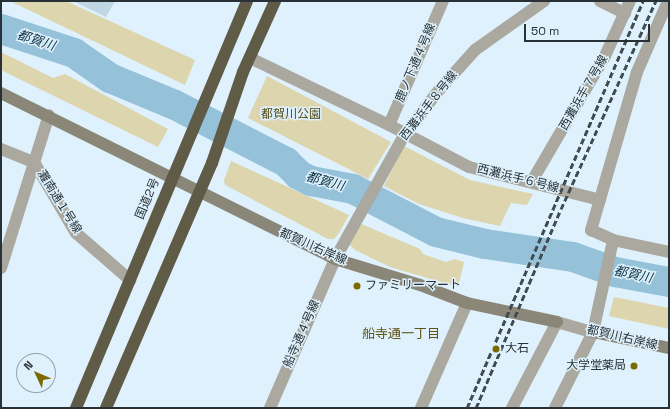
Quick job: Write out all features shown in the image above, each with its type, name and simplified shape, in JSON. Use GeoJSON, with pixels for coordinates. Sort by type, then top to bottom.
{"type":"FeatureCollection","features":[{"type":"Feature","properties":{"kind":"highway","name":"国道2号"},"geometry":{"type":"LineString","coordinates":[[76,408],[247,1]]}},
{"type":"Feature","properties":{"kind":"highway"},"geometry":{"type":"LineString","coordinates":[[106,408],[198,192],[212,163],[243,72],[275,1]]}},
{"type":"Feature","properties":{"kind":"street","name":"鹿ノ下通４号線"},"geometry":{"type":"LineString","coordinates":[[389,125],[443,1]]}},
{"type":"Feature","properties":{"kind":"street","name":"西灘浜手８号線"},"geometry":{"type":"LineString","coordinates":[[335,259],[405,134],[439,90],[475,50],[544,1]]}},
{"type":"Feature","properties":{"kind":"street"},"geometry":{"type":"LineString","coordinates":[[600,1],[624,13]]}},
{"type":"Feature","properties":{"kind":"street","name":"西灘浜手７号線"},"geometry":{"type":"LineString","coordinates":[[532,182],[606,56],[630,1]]}},
{"type":"Feature","properties":{"kind":"street"},"geometry":{"type":"LineString","coordinates":[[668,1],[637,72],[591,230],[612,245],[669,252]]}},
{"type":"Feature","properties":{"kind":"street","name":"西灘浜手６号線"},"geometry":{"type":"LineString","coordinates":[[250,58],[389,125],[470,167],[600,200]]}},
{"type":"Feature","properties":{"kind":"street","name":"都賀川右岸線"},"geometry":{"type":"LineString","coordinates":[[1,93],[48,115],[198,192],[335,259],[420,285],[467,303],[669,348]]}},
{"type":"Feature","properties":{"kind":"street"},"geometry":{"type":"LineString","coordinates":[[1,268],[48,115]]}},
{"type":"Feature","properties":{"kind":"street","name":"灘南通１号線"},"geometry":{"type":"LineString","coordinates":[[1,149],[34,162],[76,233],[130,280]]}},
{"type":"Feature","properties":{"kind":"street"},"geometry":{"type":"LineString","coordinates":[[555,408],[593,332],[612,245]]}},
{"type":"Feature","properties":{"kind":"street","name":"船寺通４号線"},"geometry":{"type":"LineString","coordinates":[[270,408],[335,259]]}},
{"type":"Feature","properties":{"kind":"street"},"geometry":{"type":"LineString","coordinates":[[422,408],[467,303]]}},
{"type":"Feature","properties":{"kind":"street"},"geometry":{"type":"LineString","coordinates":[[512,408],[556,322]]}},
{"type":"Feature","properties":{"kind":"green space"},"geometry":{"type":"Polygon","coordinates":[[[10,1],[66,1],[195,60],[185,85],[10,1]]]}},
{"type":"Feature","properties":{"kind":"green space"},"geometry":{"type":"Polygon","coordinates":[[[1,52],[53,78],[65,74],[168,129],[158,147],[1,70],[1,52]]]}},
{"type":"Feature","properties":{"kind":"green space","name":"都賀川公園"},"geometry":{"type":"Polygon","coordinates":[[[267,76],[391,142],[368,179],[248,118],[267,76]]]}},
{"type":"Feature","properties":{"kind":"green space"},"geometry":{"type":"Polygon","coordinates":[[[404,146],[470,180],[533,194],[527,205],[511,203],[500,226],[463,218],[419,204],[384,186],[404,146]]]}},
{"type":"Feature","properties":{"kind":"green space"},"geometry":{"type":"Polygon","coordinates":[[[231,161],[349,215],[339,233],[334,239],[328,239],[225,185],[224,180],[231,161]]]}},
{"type":"Feature","properties":{"kind":"green space"},"geometry":{"type":"Polygon","coordinates":[[[359,223],[420,249],[423,254],[446,262],[455,259],[464,262],[458,287],[390,267],[355,250],[350,245],[351,238],[359,223]]]}},
{"type":"Feature","properties":{"kind":"green space"},"geometry":{"type":"Polygon","coordinates":[[[614,297],[669,308],[669,329],[609,316],[614,297]]]}},
{"type":"Feature","properties":{"kind":"building"},"geometry":{"type":"Polygon","coordinates":[[[73,1],[115,1],[106,17],[73,1]]]}},
{"type":"Feature","properties":{"kind":"waterway","name":"都賀川"},"geometry":{"type":"LineString","coordinates":[[1,29],[74,53],[110,78],[175,105],[286,162],[299,175],[311,181],[353,189],[436,232],[485,244],[573,257],[615,272],[669,282]]}},
{"type":"Feature","properties":{"kind":"railway"},"geometry":{"type":"LineString","coordinates":[[467,408],[643,1]]}},
{"type":"Feature","properties":{"kind":"railway"},"geometry":{"type":"LineString","coordinates":[[476,408],[561,209],[656,1]]}},
{"type":"Feature","properties":{"kind":"place","name":"ファミリーマート"},"geometry":{"type":"Point","coordinates":[357,286]}},
{"type":"Feature","properties":{"kind":"place","name":"大石"},"geometry":{"type":"Point","coordinates":[496,349]}},
{"type":"Feature","properties":{"kind":"place","name":"大学堂薬局"},"geometry":{"type":"Point","coordinates":[634,366]}},
{"type":"Feature","properties":{"kind":"district","name":"船寺通一丁目"},"geometry":{"type":"Point","coordinates":[401,334]}}]}
